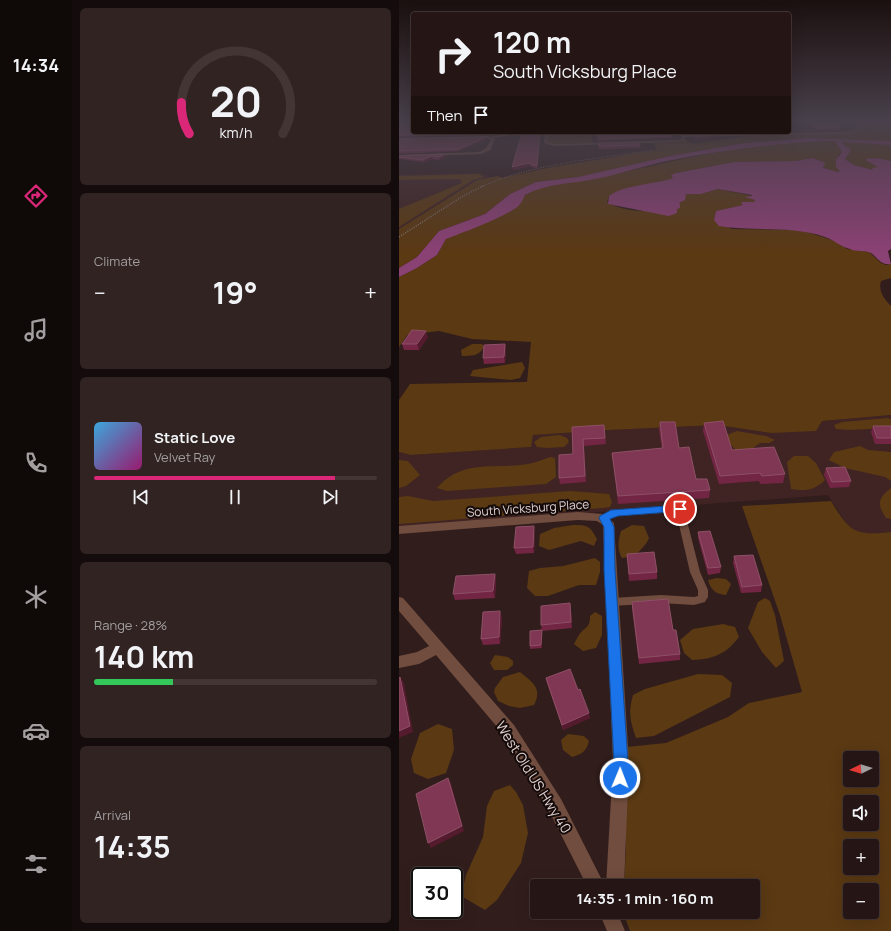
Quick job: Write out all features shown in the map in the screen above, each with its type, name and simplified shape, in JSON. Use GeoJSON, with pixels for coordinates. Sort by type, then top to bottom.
{"type":"FeatureCollection","features":[{"type":"Feature","properties":{"kind":"street","name":"South Vicksburg Place"},"geometry":{"type":"LineString","coordinates":[[399,530],[579,516],[604,518]]}},
{"type":"Feature","properties":{"kind":"street"},"geometry":{"type":"LineString","coordinates":[[604,518],[609,527],[621,763],[615,879]]}},
{"type":"Feature","properties":{"kind":"street","name":"West Old US Hwy 40"},"geometry":{"type":"LineString","coordinates":[[399,602],[509,730],[555,805],[592,879]]}},
{"type":"Feature","properties":{"kind":"street"},"geometry":{"type":"LineString","coordinates":[[399,662],[419,658],[437,648]]}},
{"type":"Feature","properties":{"kind":"lane","name":"South Vicksburg Place"},"geometry":{"type":"LineString","coordinates":[[604,518],[611,514],[618,513],[680,509],[695,572],[703,590],[703,597],[701,599],[694,600],[661,599],[612,602]]}},
{"type":"Feature","properties":{"kind":"path"},"geometry":{"type":"LineString","coordinates":[[399,237],[470,192],[496,181],[562,165]]}},
{"type":"Feature","properties":{"kind":"shaded area"},"geometry":{"type":"Polygon","coordinates":[[[562,165],[629,165],[578,177],[536,182],[510,194],[485,214],[439,231],[417,257],[399,268],[399,229],[477,180],[498,176],[502,178],[562,165]]]}},
{"type":"Feature","properties":{"kind":"shaded area"},"geometry":{"type":"Polygon","coordinates":[[[629,165],[649,165],[614,175],[559,184],[533,191],[525,195],[516,208],[500,217],[446,239],[437,255],[417,268],[399,277],[399,268],[417,257],[439,231],[485,214],[510,194],[536,182],[578,177],[629,165]]]}},
{"type":"Feature","properties":{"kind":"shaded area"},"geometry":{"type":"Polygon","coordinates":[[[655,165],[716,165],[676,173],[674,178],[633,188],[609,196],[607,202],[614,206],[631,210],[650,211],[676,209],[678,203],[682,202],[686,194],[701,194],[718,189],[753,196],[749,198],[755,200],[754,202],[743,202],[744,205],[716,211],[714,220],[732,229],[801,230],[835,241],[847,249],[869,252],[881,263],[886,265],[891,264],[891,278],[881,281],[880,288],[882,295],[891,306],[891,415],[822,421],[816,431],[771,433],[717,425],[609,430],[533,435],[531,447],[411,455],[399,452],[399,400],[410,384],[527,382],[531,342],[472,339],[439,331],[407,335],[399,347],[399,277],[417,268],[437,255],[446,239],[500,216],[528,193],[558,184],[602,177],[655,165]]]}},
{"type":"Feature","properties":{"kind":"shaded area"},"geometry":{"type":"Polygon","coordinates":[[[716,165],[824,165],[824,168],[838,172],[840,171],[836,165],[856,165],[873,170],[872,168],[878,167],[875,165],[891,165],[891,249],[888,251],[891,264],[882,263],[871,253],[847,248],[828,238],[812,233],[786,230],[732,228],[719,226],[714,220],[716,211],[743,205],[741,203],[743,202],[754,202],[755,200],[745,197],[752,195],[718,189],[701,194],[686,194],[685,200],[679,203],[680,208],[677,209],[677,213],[669,216],[608,204],[609,196],[623,189],[673,178],[671,175],[676,173],[716,165]]]}},
{"type":"Feature","properties":{"kind":"shaded area"},"geometry":{"type":"Polygon","coordinates":[[[823,165],[839,165],[840,171],[838,172],[823,167],[823,165]]]}},
{"type":"Feature","properties":{"kind":"shaded area"},"geometry":{"type":"Polygon","coordinates":[[[856,165],[878,166],[878,168],[873,168],[873,170],[856,165]]]}},
{"type":"Feature","properties":{"kind":"shaded area"},"geometry":{"type":"Polygon","coordinates":[[[481,173],[490,177],[477,180],[399,229],[399,175],[481,173]]]}},
{"type":"Feature","properties":{"kind":"shaded area"},"geometry":{"type":"Polygon","coordinates":[[[479,174],[484,177],[473,180],[399,227],[399,209],[462,183],[460,179],[399,180],[399,176],[479,174]]]}},
{"type":"Feature","properties":{"kind":"shaded area"},"geometry":{"type":"Polygon","coordinates":[[[472,344],[482,344],[484,347],[475,355],[462,356],[461,350],[472,344]]]}},
{"type":"Feature","properties":{"kind":"shaded area"},"geometry":{"type":"Polygon","coordinates":[[[522,362],[525,368],[520,378],[511,380],[470,376],[473,370],[522,362]]]}},
{"type":"Feature","properties":{"kind":"shaded area"},"geometry":{"type":"Polygon","coordinates":[[[891,415],[891,532],[870,534],[858,533],[847,525],[828,495],[399,527],[399,452],[411,455],[530,447],[533,435],[609,430],[717,425],[771,433],[822,421],[891,415]]]}},
{"type":"Feature","properties":{"kind":"shaded area"},"geometry":{"type":"Polygon","coordinates":[[[891,419],[891,428],[849,430],[836,429],[834,425],[842,422],[891,419]]]}},
{"type":"Feature","properties":{"kind":"shaded area"},"geometry":{"type":"Polygon","coordinates":[[[737,431],[766,436],[775,440],[769,443],[760,443],[749,451],[736,450],[729,443],[727,435],[737,431]]]}},
{"type":"Feature","properties":{"kind":"shaded area"},"geometry":{"type":"Polygon","coordinates":[[[560,435],[567,438],[569,442],[564,447],[537,447],[534,442],[541,437],[560,435]]]}},
{"type":"Feature","properties":{"kind":"shaded area"},"geometry":{"type":"Polygon","coordinates":[[[860,446],[868,450],[891,452],[891,481],[885,477],[845,468],[829,460],[834,452],[860,446]]]}},
{"type":"Feature","properties":{"kind":"shaded area"},"geometry":{"type":"Polygon","coordinates":[[[794,456],[808,456],[816,463],[825,480],[813,488],[801,490],[791,489],[787,462],[794,456]]]}},
{"type":"Feature","properties":{"kind":"shaded area"},"geometry":{"type":"Polygon","coordinates":[[[550,457],[555,458],[556,477],[546,484],[447,491],[437,488],[455,473],[465,470],[486,466],[524,465],[550,457]]]}},
{"type":"Feature","properties":{"kind":"shaded area"},"geometry":{"type":"Polygon","coordinates":[[[399,460],[408,461],[420,475],[406,486],[399,488],[399,460]]]}},
{"type":"Feature","properties":{"kind":"shaded area"},"geometry":{"type":"Polygon","coordinates":[[[891,488],[891,519],[886,518],[881,509],[880,502],[883,495],[891,488]]]}},
{"type":"Feature","properties":{"kind":"shaded area"},"geometry":{"type":"Polygon","coordinates":[[[570,491],[609,494],[612,502],[610,507],[603,508],[399,524],[399,497],[408,496],[433,501],[570,491]]]}},
{"type":"Feature","properties":{"kind":"shaded area"},"geometry":{"type":"Polygon","coordinates":[[[831,501],[843,519],[854,530],[869,533],[891,532],[891,931],[630,931],[626,919],[760,919],[760,879],[624,879],[626,848],[626,747],[666,743],[728,717],[749,703],[802,692],[780,615],[742,506],[831,501]]]}},
{"type":"Feature","properties":{"kind":"shaded area"},"geometry":{"type":"Polygon","coordinates":[[[582,525],[588,527],[592,531],[597,539],[594,546],[581,541],[549,550],[539,546],[540,534],[554,528],[582,525]]]}},
{"type":"Feature","properties":{"kind":"shaded area"},"geometry":{"type":"Polygon","coordinates":[[[632,525],[644,526],[649,538],[636,556],[622,558],[619,551],[619,538],[621,531],[632,525]]]}},
{"type":"Feature","properties":{"kind":"shaded area"},"geometry":{"type":"Polygon","coordinates":[[[595,558],[600,562],[600,572],[596,585],[579,585],[548,596],[535,596],[527,588],[529,571],[540,568],[563,566],[595,558]]]}},
{"type":"Feature","properties":{"kind":"shaded area"},"geometry":{"type":"Polygon","coordinates":[[[717,578],[726,579],[731,584],[726,595],[719,594],[712,589],[708,580],[717,578]]]}},
{"type":"Feature","properties":{"kind":"shaded area"},"geometry":{"type":"Polygon","coordinates":[[[765,598],[770,601],[775,615],[784,661],[776,668],[762,652],[748,628],[758,602],[765,598]]]}},
{"type":"Feature","properties":{"kind":"shaded area"},"geometry":{"type":"Polygon","coordinates":[[[595,612],[602,616],[602,635],[596,648],[583,651],[574,644],[581,632],[588,625],[590,616],[595,612]]]}},
{"type":"Feature","properties":{"kind":"shaded area"},"geometry":{"type":"Polygon","coordinates":[[[723,624],[735,627],[739,637],[729,648],[713,657],[692,660],[684,653],[680,640],[693,629],[723,624]]]}},
{"type":"Feature","properties":{"kind":"shaded area"},"geometry":{"type":"Polygon","coordinates":[[[495,655],[508,657],[513,661],[513,665],[507,670],[494,670],[490,663],[495,655]]]}},
{"type":"Feature","properties":{"kind":"shaded area"},"geometry":{"type":"Polygon","coordinates":[[[520,672],[532,682],[537,690],[534,705],[520,708],[509,706],[498,701],[494,692],[495,688],[503,677],[520,672]]]}},
{"type":"Feature","properties":{"kind":"shaded area"},"geometry":{"type":"Polygon","coordinates":[[[698,674],[722,675],[732,683],[730,697],[654,736],[636,738],[630,716],[633,695],[645,689],[698,674]]]}},
{"type":"Feature","properties":{"kind":"shaded area"},"geometry":{"type":"Polygon","coordinates":[[[438,724],[452,729],[454,750],[446,773],[428,779],[414,773],[411,759],[420,733],[438,724]]]}},
{"type":"Feature","properties":{"kind":"shaded area"},"geometry":{"type":"Polygon","coordinates":[[[568,734],[584,736],[589,741],[583,752],[572,757],[563,750],[561,740],[568,734]]]}},
{"type":"Feature","properties":{"kind":"shaded area"},"geometry":{"type":"Polygon","coordinates":[[[510,785],[516,792],[523,805],[528,833],[521,863],[497,900],[485,910],[463,897],[463,888],[466,875],[483,837],[487,806],[494,791],[510,785]]]}},
{"type":"Feature","properties":{"kind":"building"},"geometry":{"type":"Polygon","coordinates":[[[412,330],[426,331],[417,344],[402,344],[412,330]]]}},
{"type":"Feature","properties":{"kind":"building"},"geometry":{"type":"Polygon","coordinates":[[[505,344],[504,357],[483,358],[484,345],[505,344]]]}},
{"type":"Feature","properties":{"kind":"building"},"geometry":{"type":"Polygon","coordinates":[[[723,421],[732,450],[774,447],[785,474],[762,476],[760,473],[720,476],[704,423],[723,421]]]}},
{"type":"Feature","properties":{"kind":"building"},"geometry":{"type":"Polygon","coordinates":[[[660,422],[675,422],[679,448],[689,447],[696,479],[707,479],[710,490],[618,496],[612,453],[663,448],[660,422]]]}},
{"type":"Feature","properties":{"kind":"building"},"geometry":{"type":"Polygon","coordinates":[[[604,425],[605,438],[583,439],[585,476],[559,478],[559,455],[573,454],[572,427],[604,425]]]}},
{"type":"Feature","properties":{"kind":"building"},"geometry":{"type":"Polygon","coordinates":[[[873,426],[891,426],[891,438],[877,438],[873,426]]]}},
{"type":"Feature","properties":{"kind":"building"},"geometry":{"type":"Polygon","coordinates":[[[845,467],[851,481],[832,482],[826,468],[845,467]]]}},
{"type":"Feature","properties":{"kind":"building"},"geometry":{"type":"Polygon","coordinates":[[[534,526],[533,547],[514,548],[516,527],[534,526]]]}},
{"type":"Feature","properties":{"kind":"building"},"geometry":{"type":"Polygon","coordinates":[[[710,531],[721,567],[708,568],[698,532],[710,531]]]}},
{"type":"Feature","properties":{"kind":"building"},"geometry":{"type":"Polygon","coordinates":[[[654,552],[657,572],[629,574],[627,554],[654,552]]]}},
{"type":"Feature","properties":{"kind":"building"},"geometry":{"type":"Polygon","coordinates":[[[753,555],[762,585],[742,587],[734,556],[753,555]]]}},
{"type":"Feature","properties":{"kind":"building"},"geometry":{"type":"Polygon","coordinates":[[[495,574],[493,591],[453,594],[456,576],[495,574]]]}},
{"type":"Feature","properties":{"kind":"building"},"geometry":{"type":"Polygon","coordinates":[[[668,599],[673,630],[676,630],[680,654],[639,658],[632,602],[668,599]]]}},
{"type":"Feature","properties":{"kind":"building"},"geometry":{"type":"Polygon","coordinates":[[[570,603],[571,622],[541,625],[541,606],[570,603]]]}},
{"type":"Feature","properties":{"kind":"building"},"geometry":{"type":"Polygon","coordinates":[[[500,611],[499,637],[481,639],[483,612],[500,611]]]}},
{"type":"Feature","properties":{"kind":"building"},"geometry":{"type":"Polygon","coordinates":[[[542,630],[541,645],[530,646],[530,631],[542,630]]]}},
{"type":"Feature","properties":{"kind":"building"},"geometry":{"type":"Polygon","coordinates":[[[570,669],[578,690],[580,689],[589,713],[562,725],[546,678],[570,669]]]}},
{"type":"Feature","properties":{"kind":"building"},"geometry":{"type":"Polygon","coordinates":[[[400,677],[410,726],[399,731],[399,678],[400,677]]]}},
{"type":"Feature","properties":{"kind":"building"},"geometry":{"type":"Polygon","coordinates":[[[448,778],[462,826],[428,843],[416,794],[448,778]]]}},
{"type":"Feature","properties":{"kind":"route"},"geometry":{"type":"LineString","coordinates":[[620,778],[621,763],[609,527],[604,518],[611,514],[618,513],[680,509]]}}]}
